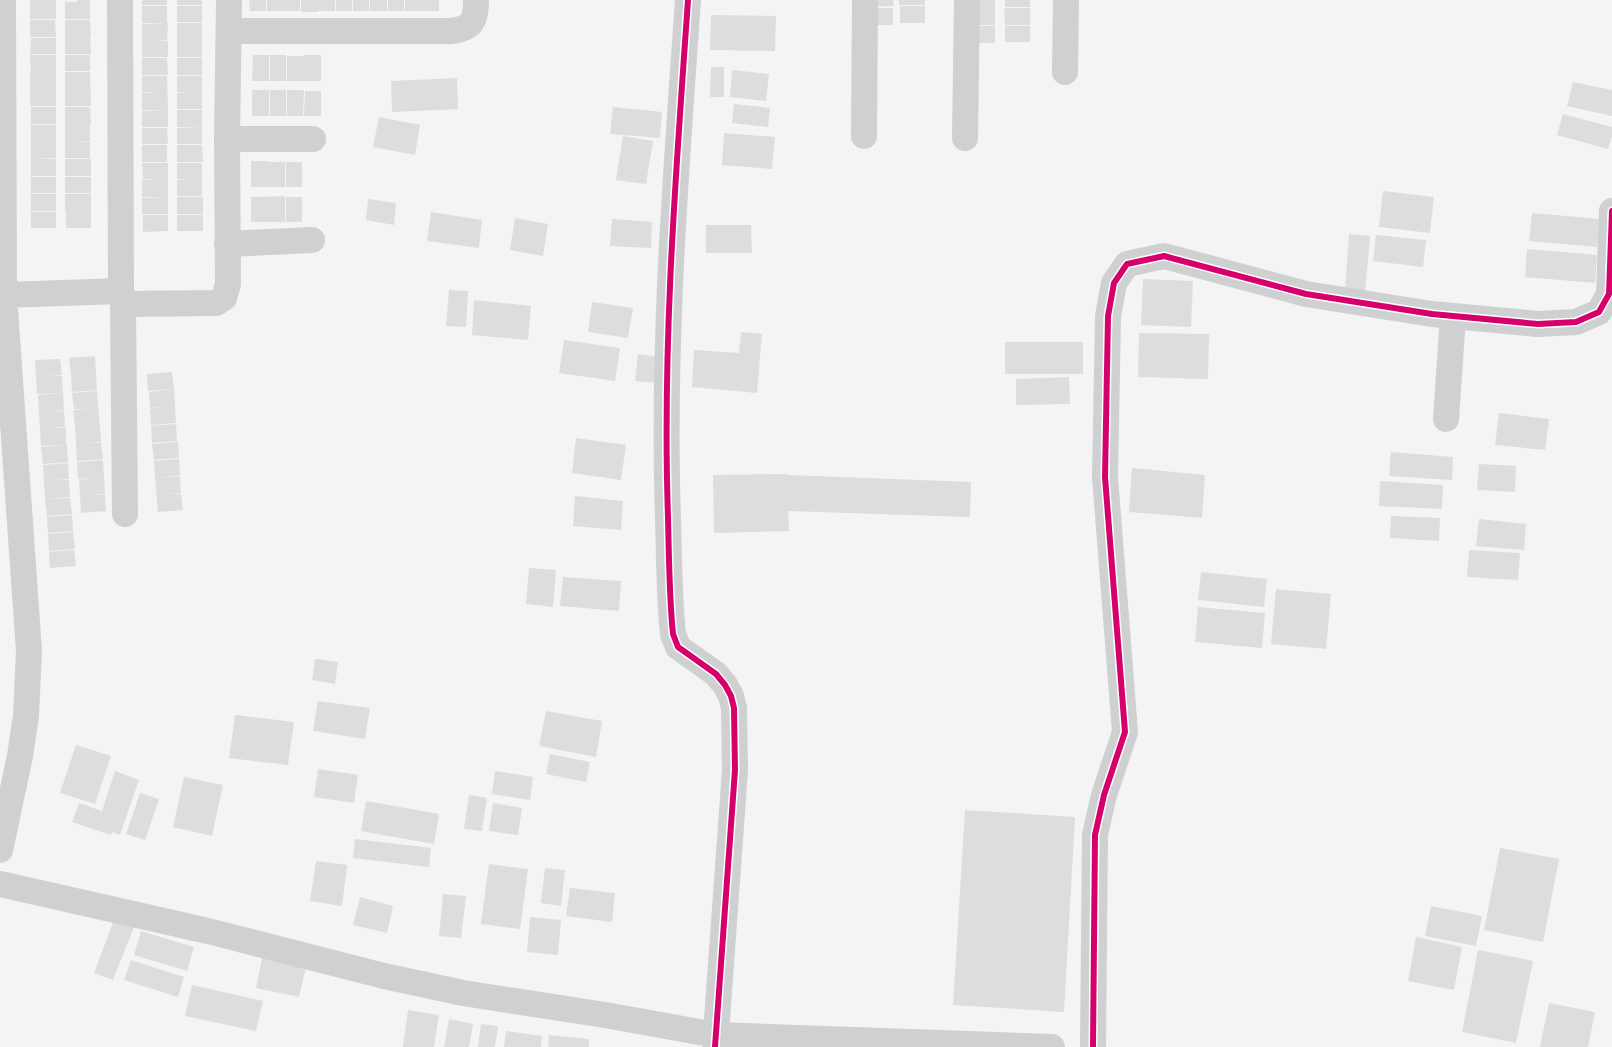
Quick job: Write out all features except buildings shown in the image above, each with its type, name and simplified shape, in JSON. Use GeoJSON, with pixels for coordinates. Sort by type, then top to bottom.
{"type":"FeatureCollection","features":[{"type":"Feature","properties":{"kind":"street"},"geometry":{"type":"LineString","coordinates":[[0,850],[20,756],[26,716],[29,651],[4,295],[3,0]]}},
{"type":"Feature","properties":{"kind":"street"},"geometry":{"type":"LineString","coordinates":[[120,0],[125,514]]}},
{"type":"Feature","properties":{"kind":"street"},"geometry":{"type":"LineString","coordinates":[[4,295],[216,303],[224,298],[228,284],[227,139],[229,0]]}},
{"type":"Feature","properties":{"kind":"street"},"geometry":{"type":"LineString","coordinates":[[229,31],[452,31],[466,28],[473,21],[476,0]]}},
{"type":"Feature","properties":{"kind":"street"},"geometry":{"type":"LineString","coordinates":[[688,0],[677,157],[666,391],[666,470],[673,634],[678,646],[716,674],[731,696],[734,708],[735,770],[716,1041]]}},
{"type":"Feature","properties":{"kind":"street"},"geometry":{"type":"LineString","coordinates":[[864,136],[866,0]]}},
{"type":"Feature","properties":{"kind":"street"},"geometry":{"type":"LineString","coordinates":[[965,138],[967,0]]}},
{"type":"Feature","properties":{"kind":"street"},"geometry":{"type":"LineString","coordinates":[[1065,72],[1066,0]]}},
{"type":"Feature","properties":{"kind":"street"},"geometry":{"type":"LineString","coordinates":[[227,139],[313,139]]}},
{"type":"Feature","properties":{"kind":"street"},"geometry":{"type":"LineString","coordinates":[[1093,1047],[1095,835],[1104,795],[1125,732],[1106,477],[1108,316],[1114,283],[1127,264],[1164,256],[1306,294],[1432,314],[1538,324],[1576,322],[1599,312],[1609,294],[1612,211]]}},
{"type":"Feature","properties":{"kind":"street"},"geometry":{"type":"LineString","coordinates":[[227,244],[312,240]]}},
{"type":"Feature","properties":{"kind":"street"},"geometry":{"type":"LineString","coordinates":[[1446,419],[1453,316]]}},
{"type":"Feature","properties":{"kind":"street"},"geometry":{"type":"LineString","coordinates":[[0,884],[199,929],[384,976],[462,993],[605,1015],[716,1041],[1052,1047]]}},
{"type":"Feature","properties":{"kind":"cycle path"},"geometry":{"type":"LineString","coordinates":[[688,0],[671,258],[667,388],[669,561],[673,634],[678,647],[716,674],[731,696],[734,708],[735,770],[715,1047]]}},
{"type":"Feature","properties":{"kind":"cycle path"},"geometry":{"type":"LineString","coordinates":[[1093,1047],[1095,835],[1104,795],[1125,732],[1105,477],[1108,316],[1114,283],[1127,264],[1164,256],[1306,294],[1432,314],[1538,324],[1576,322],[1599,312],[1609,294],[1612,211]]}}]}
